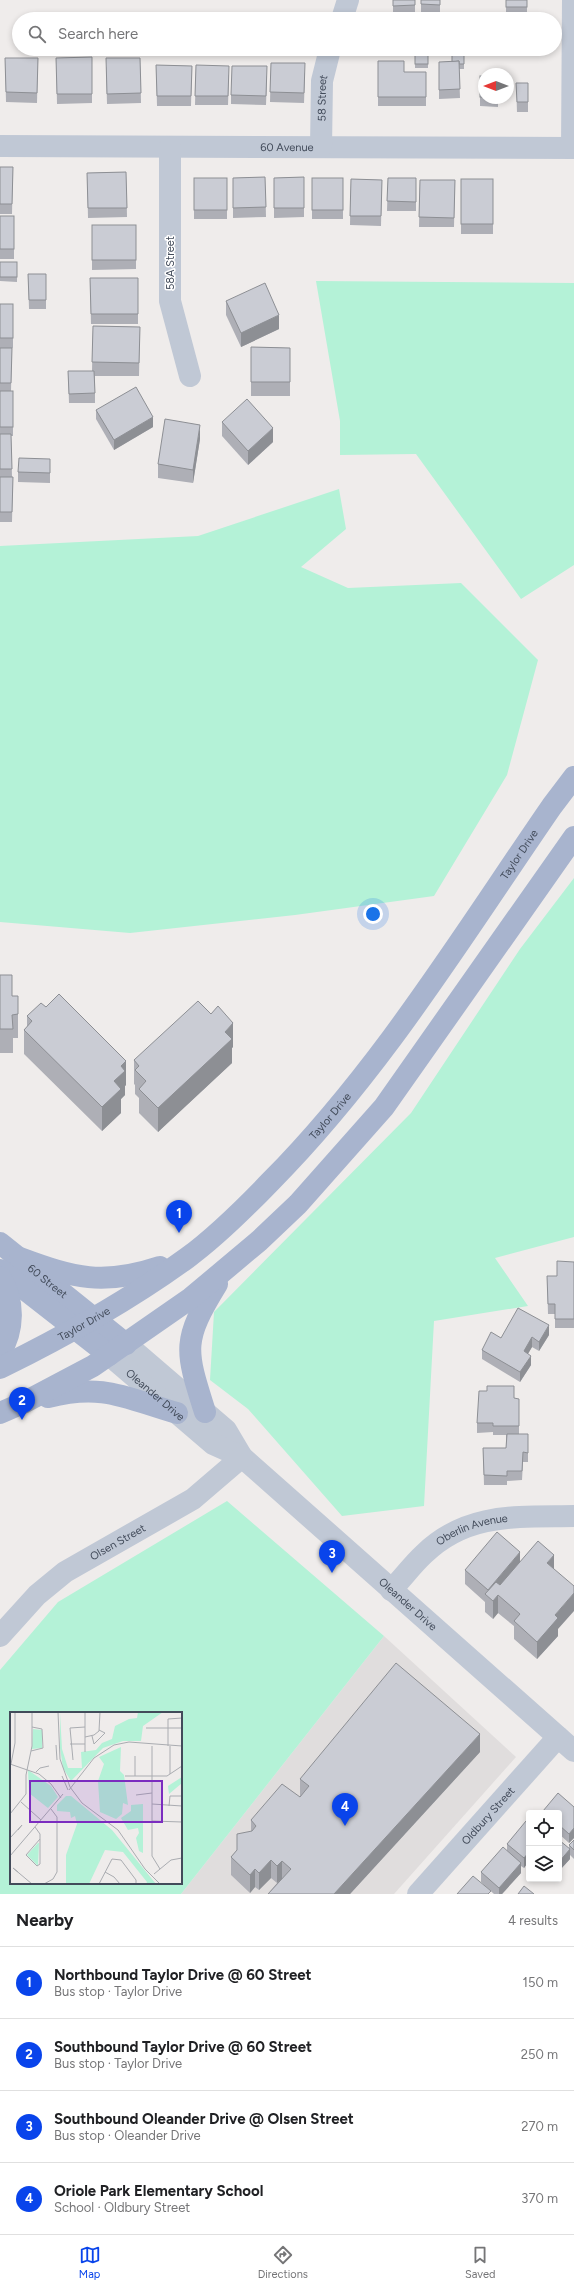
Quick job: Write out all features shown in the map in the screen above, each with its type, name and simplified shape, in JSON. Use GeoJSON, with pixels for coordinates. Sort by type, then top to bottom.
{"type":"FeatureCollection","features":[{"type":"Feature","properties":{"kind":"main road","name":"Taylor Drive"},"geometry":{"type":"LineString","coordinates":[[0,1368],[86,1324],[187,1257],[252,1200],[305,1147],[346,1099],[383,1052],[552,806],[574,777]]}},
{"type":"Feature","properties":{"kind":"main road"},"geometry":{"type":"LineString","coordinates":[[0,1413],[23,1403],[117,1349],[224,1272],[298,1204],[384,1107],[574,837]]}},
{"type":"Feature","properties":{"kind":"main road","name":"60 Street"},"geometry":{"type":"LineString","coordinates":[[0,1243],[20,1258],[86,1324]]}},
{"type":"Feature","properties":{"kind":"main road"},"geometry":{"type":"LineString","coordinates":[[20,1258],[71,1276],[108,1278],[132,1276],[187,1257]]}},
{"type":"Feature","properties":{"kind":"main road","name":"60 Street"},"geometry":{"type":"LineString","coordinates":[[0,1270],[86,1324]]}},
{"type":"Feature","properties":{"kind":"main road"},"geometry":{"type":"LineString","coordinates":[[205,1412],[192,1369],[190,1357],[191,1335],[200,1312],[224,1272]]}},
{"type":"Feature","properties":{"kind":"main road"},"geometry":{"type":"LineString","coordinates":[[0,1276],[8,1295],[11,1314],[8,1340],[0,1353]]}},
{"type":"Feature","properties":{"kind":"main road"},"geometry":{"type":"LineString","coordinates":[[86,1324],[117,1349]]}},
{"type":"Feature","properties":{"kind":"main road"},"geometry":{"type":"LineString","coordinates":[[23,1403],[63,1394],[98,1391],[120,1395],[177,1413]]}},
{"type":"Feature","properties":{"kind":"street"},"geometry":{"type":"LineString","coordinates":[[344,12],[348,0]]}},
{"type":"Feature","properties":{"kind":"street"},"geometry":{"type":"LineString","coordinates":[[573,0],[573,148]]}},
{"type":"Feature","properties":{"kind":"street","name":"58 Street"},"geometry":{"type":"LineString","coordinates":[[321,147],[322,81],[328,56]]}},
{"type":"Feature","properties":{"kind":"street","name":"60 Avenue"},"geometry":{"type":"LineString","coordinates":[[0,146],[573,148]]}},
{"type":"Feature","properties":{"kind":"street","name":"58A Street"},"geometry":{"type":"LineString","coordinates":[[170,147],[170,301],[190,376]]}},
{"type":"Feature","properties":{"kind":"street","name":"Oleander Drive"},"geometry":{"type":"LineString","coordinates":[[117,1349],[205,1412],[226,1430],[242,1457],[574,1751]]}},
{"type":"Feature","properties":{"kind":"street","name":"Oleander Drive"},"geometry":{"type":"LineString","coordinates":[[117,1349],[177,1413],[213,1444],[242,1457]]}},
{"type":"Feature","properties":{"kind":"street","name":"Olsen Street"},"geometry":{"type":"LineString","coordinates":[[0,1636],[37,1595],[65,1572],[187,1503],[242,1457]]}},
{"type":"Feature","properties":{"kind":"street","name":"Oberlin Avenue"},"geometry":{"type":"LineString","coordinates":[[391,1590],[424,1554],[439,1541],[452,1533],[473,1524],[502,1518],[574,1516]]}},
{"type":"Feature","properties":{"kind":"street","name":"Oldbury Street"},"geometry":{"type":"LineString","coordinates":[[418,1894],[558,1737]]}},
{"type":"Feature","properties":{"kind":"shaded area"},"geometry":{"type":"Polygon","coordinates":[[[384,1636],[516,1757],[394,1894],[181,1894],[384,1636]]]}},
{"type":"Feature","properties":{"kind":"green space"},"geometry":{"type":"Polygon","coordinates":[[[316,281],[574,283],[574,565],[521,599],[416,454],[340,455],[340,421],[316,281]]]}},
{"type":"Feature","properties":{"kind":"green space"},"geometry":{"type":"Polygon","coordinates":[[[339,489],[346,529],[301,567],[348,588],[461,583],[538,660],[507,775],[434,896],[295,915],[130,933],[0,922],[0,546],[198,536],[339,489]]]}},
{"type":"Feature","properties":{"kind":"green space"},"geometry":{"type":"Polygon","coordinates":[[[574,878],[574,1237],[495,1258],[528,1306],[434,1321],[424,1506],[342,1516],[248,1409],[210,1380],[214,1312],[411,1113],[520,949],[574,878]]]}},
{"type":"Feature","properties":{"kind":"green space"},"geometry":{"type":"Polygon","coordinates":[[[227,1501],[384,1636],[181,1894],[0,1894],[0,1670],[58,1602],[227,1501]]]}},
{"type":"Feature","properties":{"kind":"building"},"geometry":{"type":"Polygon","coordinates":[[[393,0],[415,0],[415,5],[393,6],[393,0]]]}},
{"type":"Feature","properties":{"kind":"building"},"geometry":{"type":"Polygon","coordinates":[[[421,0],[440,0],[440,5],[421,4],[421,0]]]}},
{"type":"Feature","properties":{"kind":"building"},"geometry":{"type":"Polygon","coordinates":[[[506,0],[527,0],[527,7],[506,7],[506,0]]]}},
{"type":"Feature","properties":{"kind":"building"},"geometry":{"type":"Polygon","coordinates":[[[415,56],[428,56],[428,64],[415,64],[415,56]]]}},
{"type":"Feature","properties":{"kind":"building"},"geometry":{"type":"Polygon","coordinates":[[[452,56],[464,56],[464,64],[459,64],[459,61],[452,62],[452,56]]]}},
{"type":"Feature","properties":{"kind":"building"},"geometry":{"type":"Polygon","coordinates":[[[92,57],[92,94],[57,94],[56,58],[92,57]]]}},
{"type":"Feature","properties":{"kind":"building"},"geometry":{"type":"Polygon","coordinates":[[[5,58],[38,58],[37,93],[6,92],[5,58]]]}},
{"type":"Feature","properties":{"kind":"building"},"geometry":{"type":"Polygon","coordinates":[[[106,58],[140,58],[141,93],[107,94],[106,58]]]}},
{"type":"Feature","properties":{"kind":"building"},"geometry":{"type":"Polygon","coordinates":[[[378,61],[404,61],[404,72],[426,72],[426,97],[378,97],[378,61]]]}},
{"type":"Feature","properties":{"kind":"building"},"geometry":{"type":"Polygon","coordinates":[[[459,61],[460,89],[439,90],[439,62],[459,61]]]}},
{"type":"Feature","properties":{"kind":"building"},"geometry":{"type":"Polygon","coordinates":[[[271,63],[305,63],[304,93],[270,92],[271,63]]]}},
{"type":"Feature","properties":{"kind":"building"},"geometry":{"type":"Polygon","coordinates":[[[156,65],[192,66],[191,96],[157,96],[156,65]]]}},
{"type":"Feature","properties":{"kind":"building"},"geometry":{"type":"Polygon","coordinates":[[[196,65],[229,66],[228,96],[195,96],[196,65]]]}},
{"type":"Feature","properties":{"kind":"building"},"geometry":{"type":"Polygon","coordinates":[[[232,66],[267,66],[266,96],[231,95],[232,66]]]}},
{"type":"Feature","properties":{"kind":"building"},"geometry":{"type":"Polygon","coordinates":[[[516,83],[528,83],[528,102],[517,102],[516,83]]]}},
{"type":"Feature","properties":{"kind":"building"},"geometry":{"type":"Polygon","coordinates":[[[0,167],[13,167],[12,204],[0,204],[0,167]]]}},
{"type":"Feature","properties":{"kind":"building"},"geometry":{"type":"Polygon","coordinates":[[[126,172],[127,208],[88,208],[87,173],[126,172]]]}},
{"type":"Feature","properties":{"kind":"building"},"geometry":{"type":"Polygon","coordinates":[[[265,177],[266,207],[233,208],[233,178],[265,177]]]}},
{"type":"Feature","properties":{"kind":"building"},"geometry":{"type":"Polygon","coordinates":[[[304,177],[304,208],[274,208],[274,178],[304,177]]]}},
{"type":"Feature","properties":{"kind":"building"},"geometry":{"type":"Polygon","coordinates":[[[194,178],[227,178],[227,210],[194,210],[194,178]]]}},
{"type":"Feature","properties":{"kind":"building"},"geometry":{"type":"Polygon","coordinates":[[[312,178],[343,178],[343,210],[312,210],[312,178]]]}},
{"type":"Feature","properties":{"kind":"building"},"geometry":{"type":"Polygon","coordinates":[[[388,178],[416,178],[416,202],[387,201],[388,178]]]}},
{"type":"Feature","properties":{"kind":"building"},"geometry":{"type":"Polygon","coordinates":[[[351,179],[382,180],[381,216],[350,216],[351,179]]]}},
{"type":"Feature","properties":{"kind":"building"},"geometry":{"type":"Polygon","coordinates":[[[461,179],[493,179],[493,224],[461,224],[461,179]]]}},
{"type":"Feature","properties":{"kind":"building"},"geometry":{"type":"Polygon","coordinates":[[[420,180],[455,180],[454,218],[419,217],[420,180]]]}},
{"type":"Feature","properties":{"kind":"building"},"geometry":{"type":"Polygon","coordinates":[[[0,216],[14,216],[14,249],[0,249],[0,216]]]}},
{"type":"Feature","properties":{"kind":"building"},"geometry":{"type":"Polygon","coordinates":[[[92,225],[136,225],[136,260],[92,260],[92,225]]]}},
{"type":"Feature","properties":{"kind":"building"},"geometry":{"type":"Polygon","coordinates":[[[0,262],[17,262],[17,277],[0,277],[0,262]]]}},
{"type":"Feature","properties":{"kind":"building"},"geometry":{"type":"Polygon","coordinates":[[[28,274],[46,274],[46,300],[29,300],[28,274]]]}},
{"type":"Feature","properties":{"kind":"building"},"geometry":{"type":"Polygon","coordinates":[[[90,278],[138,278],[138,314],[91,314],[90,278]]]}},
{"type":"Feature","properties":{"kind":"building"},"geometry":{"type":"Polygon","coordinates":[[[265,283],[279,315],[241,333],[226,301],[265,283]]]}},
{"type":"Feature","properties":{"kind":"building"},"geometry":{"type":"Polygon","coordinates":[[[0,304],[13,304],[13,338],[0,338],[0,304]]]}},
{"type":"Feature","properties":{"kind":"building"},"geometry":{"type":"Polygon","coordinates":[[[93,326],[140,327],[139,363],[92,362],[93,326]]]}},
{"type":"Feature","properties":{"kind":"building"},"geometry":{"type":"Polygon","coordinates":[[[251,347],[290,348],[290,382],[251,382],[251,347]]]}},
{"type":"Feature","properties":{"kind":"building"},"geometry":{"type":"Polygon","coordinates":[[[0,348],[12,348],[11,383],[0,383],[0,348]]]}},
{"type":"Feature","properties":{"kind":"building"},"geometry":{"type":"Polygon","coordinates":[[[68,371],[94,371],[95,393],[69,394],[68,371]]]}},
{"type":"Feature","properties":{"kind":"building"},"geometry":{"type":"Polygon","coordinates":[[[136,387],[153,417],[114,440],[96,410],[136,387]]]}},
{"type":"Feature","properties":{"kind":"building"},"geometry":{"type":"Polygon","coordinates":[[[0,391],[13,391],[13,427],[0,427],[0,391]]]}},
{"type":"Feature","properties":{"kind":"building"},"geometry":{"type":"Polygon","coordinates":[[[247,399],[273,428],[248,451],[222,422],[247,399]]]}},
{"type":"Feature","properties":{"kind":"building"},"geometry":{"type":"Polygon","coordinates":[[[165,419],[200,425],[193,470],[158,464],[165,419]]]}},
{"type":"Feature","properties":{"kind":"building"},"geometry":{"type":"Polygon","coordinates":[[[0,434],[11,434],[12,469],[0,469],[0,434]]]}},
{"type":"Feature","properties":{"kind":"building"},"geometry":{"type":"Polygon","coordinates":[[[19,458],[50,459],[50,473],[18,472],[19,458]]]}},
{"type":"Feature","properties":{"kind":"building"},"geometry":{"type":"Polygon","coordinates":[[[0,477],[13,477],[12,512],[0,512],[0,477]]]}},
{"type":"Feature","properties":{"kind":"building"},"geometry":{"type":"Polygon","coordinates":[[[0,975],[12,975],[12,996],[18,996],[18,1014],[12,1015],[13,1029],[0,1029],[0,975]]]}},
{"type":"Feature","properties":{"kind":"building"},"geometry":{"type":"Polygon","coordinates":[[[59,994],[126,1061],[121,1066],[125,1071],[114,1081],[121,1089],[102,1107],[24,1030],[32,1021],[27,1016],[41,1003],[46,1007],[59,994]]]}},
{"type":"Feature","properties":{"kind":"building"},"geometry":{"type":"Polygon","coordinates":[[[198,1001],[211,1014],[218,1006],[233,1023],[225,1032],[232,1039],[158,1108],[139,1089],[146,1081],[135,1070],[139,1066],[134,1060],[198,1001]]]}},
{"type":"Feature","properties":{"kind":"building"},"geometry":{"type":"Polygon","coordinates":[[[557,1261],[574,1262],[574,1319],[555,1319],[555,1304],[548,1304],[547,1276],[557,1276],[557,1261]]]}},
{"type":"Feature","properties":{"kind":"building"},"geometry":{"type":"Polygon","coordinates":[[[518,1308],[549,1325],[539,1342],[532,1337],[524,1351],[531,1356],[520,1372],[482,1350],[491,1332],[501,1338],[518,1308]]]}},
{"type":"Feature","properties":{"kind":"building"},"geometry":{"type":"Polygon","coordinates":[[[487,1386],[514,1386],[514,1398],[519,1399],[519,1426],[493,1426],[493,1423],[477,1423],[479,1391],[487,1391],[487,1386]]]}},
{"type":"Feature","properties":{"kind":"building"},"geometry":{"type":"Polygon","coordinates":[[[507,1434],[528,1434],[528,1453],[523,1452],[522,1471],[507,1471],[507,1476],[484,1475],[483,1448],[506,1448],[507,1434]]]}},
{"type":"Feature","properties":{"kind":"building"},"geometry":{"type":"Polygon","coordinates":[[[497,1532],[520,1552],[488,1590],[465,1570],[497,1532]]]}},
{"type":"Feature","properties":{"kind":"building"},"geometry":{"type":"Polygon","coordinates":[[[538,1541],[554,1555],[547,1563],[574,1586],[574,1593],[555,1615],[558,1618],[537,1642],[514,1621],[520,1614],[498,1595],[493,1601],[485,1594],[496,1582],[500,1585],[538,1541]]]}},
{"type":"Feature","properties":{"kind":"building"},"geometry":{"type":"Polygon","coordinates":[[[396,1663],[480,1734],[334,1894],[268,1894],[291,1869],[282,1861],[277,1866],[271,1860],[259,1873],[255,1869],[250,1875],[231,1857],[237,1850],[237,1834],[252,1831],[256,1826],[251,1820],[282,1784],[300,1797],[309,1786],[300,1779],[396,1663]]]}},
{"type":"Feature","properties":{"kind":"building"},"geometry":{"type":"Polygon","coordinates":[[[558,1793],[574,1807],[574,1828],[569,1834],[562,1828],[562,1810],[544,1810],[558,1793]]]}},
{"type":"Feature","properties":{"kind":"building"},"geometry":{"type":"Polygon","coordinates":[[[526,1821],[526,1856],[524,1858],[507,1844],[526,1821]]]}},
{"type":"Feature","properties":{"kind":"building"},"geometry":{"type":"Polygon","coordinates":[[[574,1840],[574,1850],[569,1845],[574,1840]]]}},
{"type":"Feature","properties":{"kind":"building"},"geometry":{"type":"Polygon","coordinates":[[[562,1842],[570,1849],[562,1858],[562,1842]]]}},
{"type":"Feature","properties":{"kind":"building"},"geometry":{"type":"Polygon","coordinates":[[[503,1847],[521,1863],[499,1888],[481,1872],[503,1847]]]}},
{"type":"Feature","properties":{"kind":"building"},"geometry":{"type":"Polygon","coordinates":[[[473,1876],[491,1891],[488,1894],[457,1894],[473,1876]]]}},
{"type":"Feature","properties":{"kind":"building"},"geometry":{"type":"Polygon","coordinates":[[[524,1886],[534,1894],[518,1894],[524,1886]]]}},
{"type":"Feature","properties":{"kind":"place","name":"Northbound Taylor Drive @ 60 Street"},"geometry":{"type":"Point","coordinates":[179,1233]}},
{"type":"Feature","properties":{"kind":"place","name":"Southbound Taylor Drive @ 60 Street"},"geometry":{"type":"Point","coordinates":[22,1420]}},
{"type":"Feature","properties":{"kind":"place","name":"Southbound Oleander Drive @ Olsen Street"},"geometry":{"type":"Point","coordinates":[332,1573]}},
{"type":"Feature","properties":{"kind":"place","name":"Oriole Park Elementary School"},"geometry":{"type":"Point","coordinates":[345,1826]}}]}
